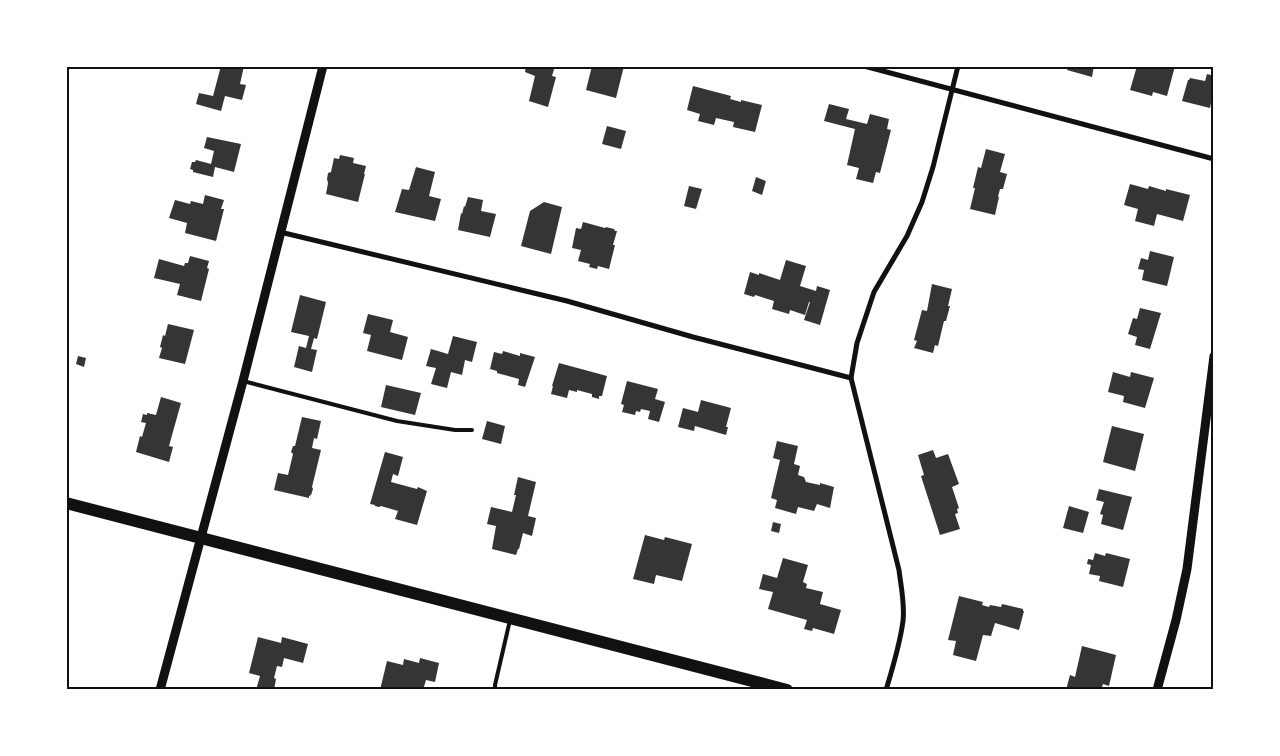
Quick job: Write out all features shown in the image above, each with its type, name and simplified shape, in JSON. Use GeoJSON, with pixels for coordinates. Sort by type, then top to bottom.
{"type":"FeatureCollection","features":[{"type":"Feature","properties":{"kind":"main road"},"geometry":{"type":"LineString","coordinates":[[66,502],[787,690]]}},
{"type":"Feature","properties":{"kind":"street"},"geometry":{"type":"LineString","coordinates":[[160,690],[243,381],[323,66]]}},
{"type":"Feature","properties":{"kind":"street"},"geometry":{"type":"LineString","coordinates":[[864,66],[1214,159]]}},
{"type":"Feature","properties":{"kind":"street"},"geometry":{"type":"LineString","coordinates":[[886,690],[897,653],[903,620],[903,597],[893,544],[851,378],[856,343],[874,292],[907,236],[922,202],[933,167],[958,66]]}},
{"type":"Feature","properties":{"kind":"street"},"geometry":{"type":"LineString","coordinates":[[280,232],[567,301],[693,337],[851,378]]}},
{"type":"Feature","properties":{"kind":"street"},"geometry":{"type":"LineString","coordinates":[[1157,690],[1176,620],[1187,569],[1214,356]]}},
{"type":"Feature","properties":{"kind":"lane"},"geometry":{"type":"LineString","coordinates":[[243,381],[397,421],[455,430],[472,430]]}},
{"type":"Feature","properties":{"kind":"lane"},"geometry":{"type":"LineString","coordinates":[[496,690],[495,684],[511,618]]}},
{"type":"Feature","properties":{"kind":"building"},"geometry":{"type":"Polygon","coordinates":[[[221,66],[244,66],[240,84],[246,85],[242,100],[225,96],[221,111],[196,104],[199,93],[213,96],[221,66]]]}},
{"type":"Feature","properties":{"kind":"building"},"geometry":{"type":"Polygon","coordinates":[[[526,66],[555,66],[552,76],[556,77],[548,107],[529,101],[535,76],[525,72],[526,66]]]}},
{"type":"Feature","properties":{"kind":"building"},"geometry":{"type":"Polygon","coordinates":[[[592,66],[624,66],[616,98],[586,90],[592,66]]]}},
{"type":"Feature","properties":{"kind":"building"},"geometry":{"type":"Polygon","coordinates":[[[1068,66],[1094,66],[1092,77],[1067,70],[1068,66]]]}},
{"type":"Feature","properties":{"kind":"building"},"geometry":{"type":"Polygon","coordinates":[[[1137,66],[1175,66],[1167,96],[1153,92],[1152,96],[1130,90],[1137,66]]]}},
{"type":"Feature","properties":{"kind":"building"},"geometry":{"type":"Polygon","coordinates":[[[1207,74],[1214,76],[1214,98],[1212,97],[1210,108],[1182,101],[1188,80],[1190,78],[1205,81],[1207,74]]]}},
{"type":"Feature","properties":{"kind":"building"},"geometry":{"type":"Polygon","coordinates":[[[693,86],[731,96],[730,99],[762,105],[755,132],[733,127],[734,122],[716,118],[714,125],[698,121],[700,114],[687,110],[693,86]]]}},
{"type":"Feature","properties":{"kind":"building"},"geometry":{"type":"Polygon","coordinates":[[[829,104],[849,109],[846,119],[867,124],[870,114],[889,119],[887,129],[891,130],[880,173],[876,172],[873,183],[856,179],[859,168],[847,165],[855,129],[824,121],[829,104]]]}},
{"type":"Feature","properties":{"kind":"building"},"geometry":{"type":"Polygon","coordinates":[[[607,126],[626,131],[621,149],[602,144],[607,126]]]}},
{"type":"Feature","properties":{"kind":"building"},"geometry":{"type":"Polygon","coordinates":[[[207,137],[241,144],[234,172],[215,167],[213,177],[193,172],[190,169],[192,162],[196,160],[211,164],[214,151],[204,148],[207,137]]]}},
{"type":"Feature","properties":{"kind":"building"},"geometry":{"type":"Polygon","coordinates":[[[986,149],[1005,154],[1000,172],[1007,174],[1003,189],[1000,189],[995,215],[970,209],[978,167],[981,168],[986,149]]]}},
{"type":"Feature","properties":{"kind":"building"},"geometry":{"type":"Polygon","coordinates":[[[340,155],[354,158],[353,163],[366,166],[358,202],[326,194],[328,173],[331,172],[334,158],[339,159],[340,155]]]}},
{"type":"Feature","properties":{"kind":"building"},"geometry":{"type":"Polygon","coordinates":[[[416,167],[435,172],[429,196],[441,199],[435,221],[395,212],[402,189],[409,190],[416,167]]]}},
{"type":"Feature","properties":{"kind":"building"},"geometry":{"type":"Polygon","coordinates":[[[756,177],[766,181],[762,195],[752,191],[756,177]]]}},
{"type":"Feature","properties":{"kind":"building"},"geometry":{"type":"Polygon","coordinates":[[[1130,184],[1148,189],[1149,186],[1190,195],[1183,221],[1157,214],[1154,226],[1135,221],[1138,209],[1124,205],[1130,184]]]}},
{"type":"Feature","properties":{"kind":"building"},"geometry":{"type":"Polygon","coordinates":[[[689,186],[702,189],[696,209],[684,206],[689,186]]]}},
{"type":"Feature","properties":{"kind":"building"},"geometry":{"type":"Polygon","coordinates":[[[205,195],[224,200],[221,209],[224,209],[216,241],[185,233],[187,223],[169,218],[175,200],[190,204],[191,201],[203,204],[205,195]]]}},
{"type":"Feature","properties":{"kind":"building"},"geometry":{"type":"Polygon","coordinates":[[[468,197],[483,200],[481,211],[496,214],[490,237],[458,230],[461,213],[468,197]]]}},
{"type":"Feature","properties":{"kind":"building"},"geometry":{"type":"Polygon","coordinates":[[[544,202],[562,207],[551,254],[521,246],[530,211],[544,202]]]}},
{"type":"Feature","properties":{"kind":"building"},"geometry":{"type":"Polygon","coordinates":[[[583,222],[617,231],[609,269],[598,266],[597,269],[589,267],[590,264],[578,261],[581,250],[572,248],[576,228],[581,229],[583,222]]]}},
{"type":"Feature","properties":{"kind":"building"},"geometry":{"type":"Polygon","coordinates":[[[1150,251],[1174,257],[1167,286],[1142,280],[1144,270],[1138,269],[1141,258],[1148,260],[1150,251]]]}},
{"type":"Feature","properties":{"kind":"building"},"geometry":{"type":"Polygon","coordinates":[[[190,256],[209,261],[207,268],[209,269],[201,301],[177,295],[180,284],[154,278],[159,259],[184,266],[185,263],[188,263],[190,256]]]}},
{"type":"Feature","properties":{"kind":"building"},"geometry":{"type":"Polygon","coordinates":[[[786,260],[806,266],[800,286],[816,291],[817,286],[830,290],[820,325],[804,320],[810,302],[805,315],[790,310],[789,314],[772,309],[774,301],[755,295],[754,297],[744,294],[750,272],[780,280],[786,260]]]}},
{"type":"Feature","properties":{"kind":"building"},"geometry":{"type":"Polygon","coordinates":[[[932,284],[952,289],[946,321],[944,321],[938,346],[935,345],[933,353],[914,348],[917,341],[914,340],[922,310],[927,311],[932,284]]]}},
{"type":"Feature","properties":{"kind":"building"},"geometry":{"type":"Polygon","coordinates":[[[300,295],[326,302],[317,339],[314,338],[311,349],[317,350],[312,372],[294,367],[299,346],[306,348],[309,336],[291,332],[300,295]]]}},
{"type":"Feature","properties":{"kind":"building"},"geometry":{"type":"Polygon","coordinates":[[[1140,308],[1161,313],[1150,349],[1135,345],[1137,337],[1128,334],[1133,318],[1137,319],[1140,308]]]}},
{"type":"Feature","properties":{"kind":"building"},"geometry":{"type":"Polygon","coordinates":[[[368,314],[393,320],[390,332],[408,337],[402,360],[367,351],[371,335],[363,333],[368,314]]]}},
{"type":"Feature","properties":{"kind":"building"},"geometry":{"type":"Polygon","coordinates":[[[168,324],[194,330],[185,364],[159,358],[163,335],[165,336],[168,324]]]}},
{"type":"Feature","properties":{"kind":"building"},"geometry":{"type":"Polygon","coordinates":[[[453,336],[477,342],[472,362],[465,360],[462,375],[451,372],[447,388],[431,384],[436,368],[426,366],[431,349],[448,354],[453,336]]]}},
{"type":"Feature","properties":{"kind":"building"},"geometry":{"type":"Polygon","coordinates":[[[503,351],[520,356],[520,353],[535,357],[525,387],[518,385],[519,379],[490,369],[494,352],[502,354],[503,351]]]}},
{"type":"Feature","properties":{"kind":"building"},"geometry":{"type":"Polygon","coordinates":[[[78,356],[86,358],[84,367],[76,364],[78,356]]]}},
{"type":"Feature","properties":{"kind":"building"},"geometry":{"type":"Polygon","coordinates":[[[559,363],[607,376],[602,396],[599,396],[599,399],[592,397],[592,394],[577,390],[577,392],[569,390],[567,398],[551,394],[559,363]]]}},
{"type":"Feature","properties":{"kind":"building"},"geometry":{"type":"Polygon","coordinates":[[[1113,372],[1130,377],[1131,372],[1154,378],[1145,408],[1123,402],[1124,396],[1108,392],[1113,372]]]}},
{"type":"Feature","properties":{"kind":"building"},"geometry":{"type":"Polygon","coordinates":[[[627,381],[658,389],[655,399],[665,402],[659,422],[648,419],[650,411],[641,409],[640,412],[636,411],[635,415],[622,412],[624,405],[621,404],[627,381]]]}},
{"type":"Feature","properties":{"kind":"building"},"geometry":{"type":"Polygon","coordinates":[[[386,385],[421,393],[415,415],[381,407],[386,385]]]}},
{"type":"Feature","properties":{"kind":"building"},"geometry":{"type":"Polygon","coordinates":[[[161,397],[181,403],[169,446],[173,447],[169,462],[136,452],[146,423],[141,422],[143,414],[156,415],[161,397]]]}},
{"type":"Feature","properties":{"kind":"building"},"geometry":{"type":"Polygon","coordinates":[[[701,400],[731,408],[726,435],[695,426],[694,431],[678,427],[683,408],[698,412],[701,400]]]}},
{"type":"Feature","properties":{"kind":"building"},"geometry":{"type":"Polygon","coordinates":[[[302,417],[321,421],[317,439],[314,438],[312,448],[321,450],[313,489],[309,498],[274,490],[278,473],[288,475],[293,454],[291,452],[293,446],[295,446],[302,417]]]}},
{"type":"Feature","properties":{"kind":"building"},"geometry":{"type":"Polygon","coordinates":[[[487,421],[505,426],[501,444],[482,439],[487,421]]]}},
{"type":"Feature","properties":{"kind":"building"},"geometry":{"type":"Polygon","coordinates":[[[1112,426],[1144,434],[1135,471],[1103,462],[1112,426]]]}},
{"type":"Feature","properties":{"kind":"building"},"geometry":{"type":"Polygon","coordinates":[[[777,441],[798,446],[794,464],[800,466],[798,475],[804,477],[806,482],[834,487],[830,508],[817,504],[814,511],[798,507],[796,514],[775,508],[777,500],[771,498],[780,460],[773,458],[777,441]]]}},
{"type":"Feature","properties":{"kind":"building"},"geometry":{"type":"Polygon","coordinates":[[[933,450],[936,458],[948,454],[959,484],[952,487],[959,508],[957,509],[958,513],[955,514],[960,529],[940,535],[921,476],[924,475],[918,455],[933,450]]]}},
{"type":"Feature","properties":{"kind":"building"},"geometry":{"type":"Polygon","coordinates":[[[385,452],[403,457],[398,476],[393,474],[391,482],[417,489],[418,487],[427,491],[417,525],[395,519],[398,511],[370,504],[385,452]]]}},
{"type":"Feature","properties":{"kind":"building"},"geometry":{"type":"Polygon","coordinates":[[[518,477],[536,482],[528,516],[536,518],[532,536],[523,533],[516,555],[492,549],[496,526],[487,524],[491,507],[512,512],[518,477]]]}},
{"type":"Feature","properties":{"kind":"building"},"geometry":{"type":"Polygon","coordinates":[[[1099,489],[1132,497],[1123,530],[1101,524],[1103,515],[1100,514],[1104,502],[1096,500],[1099,489]]]}},
{"type":"Feature","properties":{"kind":"building"},"geometry":{"type":"Polygon","coordinates":[[[1069,506],[1089,512],[1083,533],[1063,528],[1069,506]]]}},
{"type":"Feature","properties":{"kind":"building"},"geometry":{"type":"Polygon","coordinates":[[[773,522],[781,524],[779,533],[771,531],[773,522]]]}},
{"type":"Feature","properties":{"kind":"building"},"geometry":{"type":"Polygon","coordinates":[[[645,535],[664,540],[665,537],[692,544],[682,581],[656,575],[654,584],[633,579],[645,535]]]}},
{"type":"Feature","properties":{"kind":"building"},"geometry":{"type":"Polygon","coordinates":[[[1095,553],[1105,556],[1106,553],[1130,559],[1123,587],[1099,581],[1100,576],[1089,574],[1091,565],[1087,564],[1088,559],[1093,560],[1095,553]]]}},
{"type":"Feature","properties":{"kind":"building"},"geometry":{"type":"Polygon","coordinates":[[[783,558],[808,565],[803,582],[807,584],[806,588],[823,592],[820,604],[841,610],[834,634],[813,628],[812,631],[804,629],[807,620],[768,609],[773,592],[759,589],[763,574],[777,578],[783,558]]]}},
{"type":"Feature","properties":{"kind":"building"},"geometry":{"type":"Polygon","coordinates":[[[959,596],[983,602],[982,605],[989,607],[990,605],[1001,607],[1002,604],[1023,609],[1019,630],[995,623],[991,636],[983,635],[976,661],[953,655],[956,641],[948,640],[959,596]]]}},
{"type":"Feature","properties":{"kind":"building"},"geometry":{"type":"Polygon","coordinates":[[[258,637],[281,643],[282,637],[308,644],[303,663],[284,658],[282,667],[277,666],[274,690],[256,690],[260,676],[249,673],[258,637]]]}},
{"type":"Feature","properties":{"kind":"building"},"geometry":{"type":"Polygon","coordinates":[[[1082,646],[1116,655],[1109,686],[1103,684],[1101,690],[1066,690],[1070,675],[1075,677],[1082,646]]]}},
{"type":"Feature","properties":{"kind":"building"},"geometry":{"type":"Polygon","coordinates":[[[420,658],[439,663],[435,682],[426,680],[423,690],[380,690],[387,661],[403,665],[404,659],[419,663],[420,658]]]}}]}
